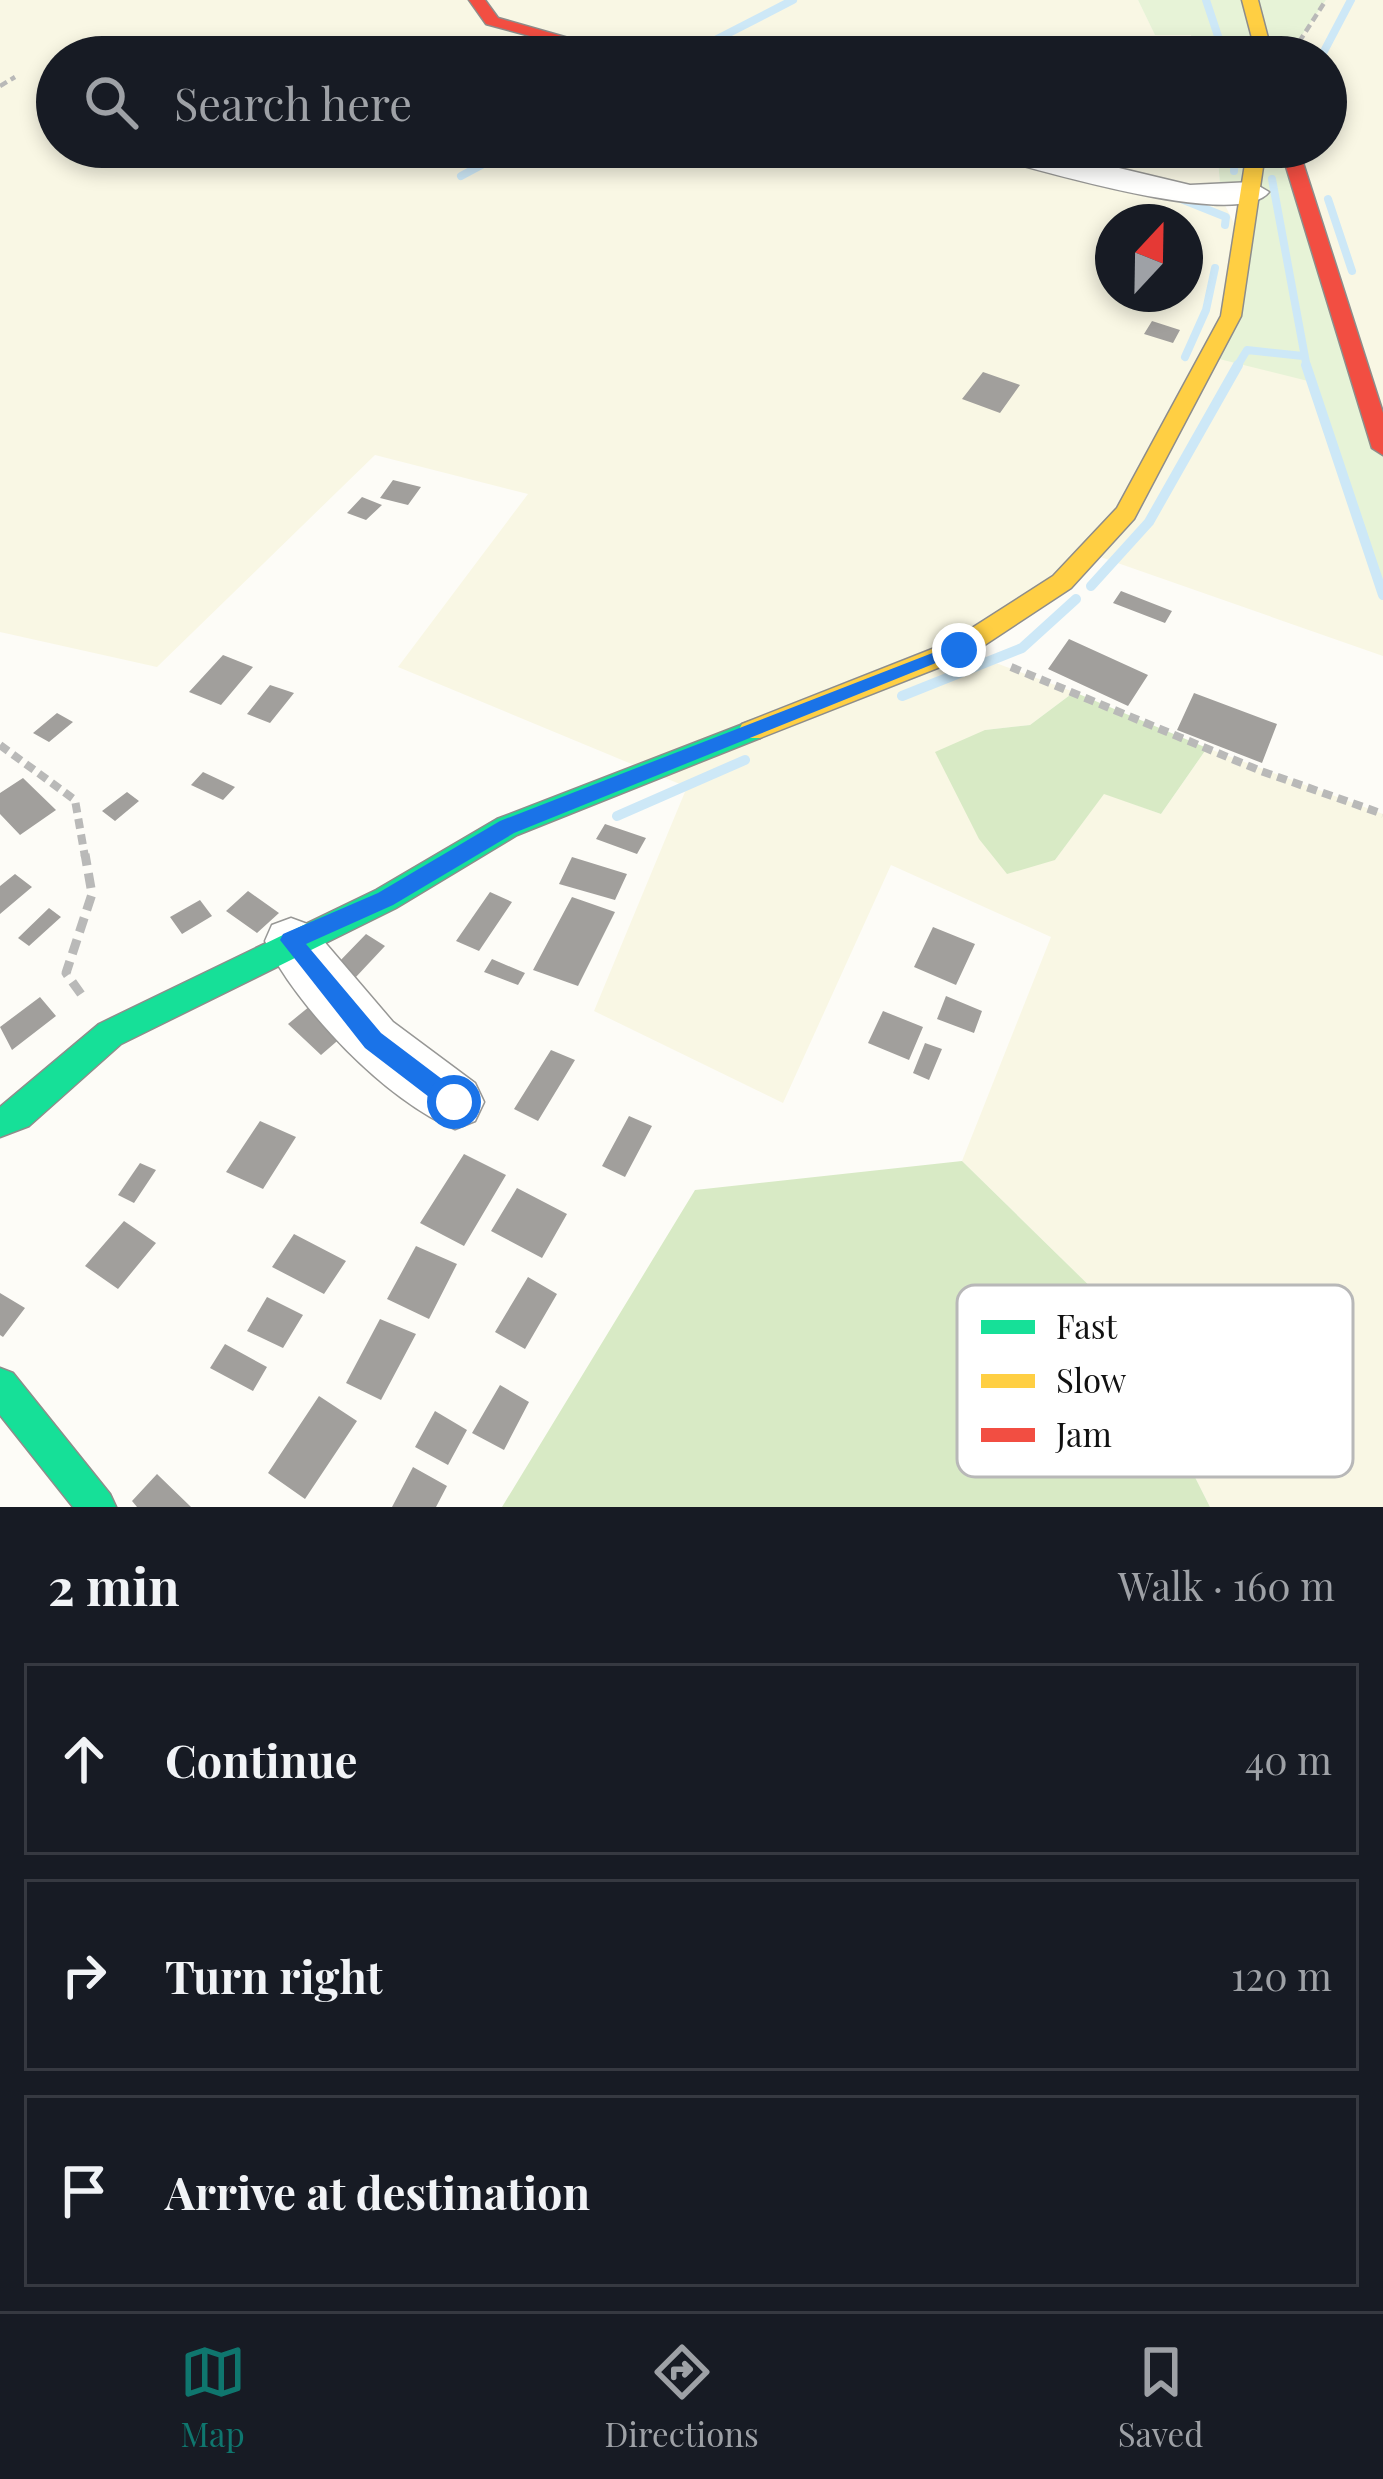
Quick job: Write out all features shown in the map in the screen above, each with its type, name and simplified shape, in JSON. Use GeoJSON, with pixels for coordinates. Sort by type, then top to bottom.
{"type":"FeatureCollection","features":[{"type":"Feature","properties":{"kind":"street"},"geometry":{"type":"LineString","coordinates":[[477,0],[492,21],[548,36]]}},
{"type":"Feature","properties":{"kind":"street"},"geometry":{"type":"LineString","coordinates":[[1250,0],[1259,36]]}},
{"type":"Feature","properties":{"kind":"street"},"geometry":{"type":"LineString","coordinates":[[1078,168],[1190,195],[1252,192]]}},
{"type":"Feature","properties":{"kind":"street"},"geometry":{"type":"LineString","coordinates":[[6,1126],[110,1034],[291,940],[386,899],[507,827],[959,650],[1062,582],[1126,513],[1231,316],[1254,168]]}},
{"type":"Feature","properties":{"kind":"street"},"geometry":{"type":"LineString","coordinates":[[1295,168],[1383,448]]}},
{"type":"Feature","properties":{"kind":"street"},"geometry":{"type":"LineString","coordinates":[[291,940],[373,1040],[454,1102]]}},
{"type":"Feature","properties":{"kind":"street"},"geometry":{"type":"LineString","coordinates":[[0,1386],[97,1507]]}},
{"type":"Feature","properties":{"kind":"path"},"geometry":{"type":"LineString","coordinates":[[1301,36],[1326,0]]}},
{"type":"Feature","properties":{"kind":"path"},"geometry":{"type":"LineString","coordinates":[[0,86],[15,77]]}},
{"type":"Feature","properties":{"kind":"path"},"geometry":{"type":"LineString","coordinates":[[1012,668],[1383,814]]}},
{"type":"Feature","properties":{"kind":"path"},"geometry":{"type":"LineString","coordinates":[[0,745],[75,800],[92,894],[66,973],[110,1034]]}},
{"type":"Feature","properties":{"kind":"shaded area"},"geometry":{"type":"Polygon","coordinates":[[[0,0],[1138,0],[1155,34],[1191,34],[36,36],[36,168],[1219,168],[1221,197],[1312,382],[1383,595],[1383,656],[1089,553],[961,650],[1074,692],[1030,725],[985,730],[1055,860],[1104,793],[1161,814],[1207,748],[1383,814],[1383,1507],[1210,1507],[1195,1477],[1353,1477],[1353,1285],[1089,1285],[962,1161],[1051,937],[891,865],[783,1103],[594,1011],[687,787],[398,667],[528,494],[375,455],[157,667],[0,632],[0,0]]]}},
{"type":"Feature","properties":{"kind":"shaded area"},"geometry":{"type":"Polygon","coordinates":[[[1326,0],[1383,0],[1383,448],[1296,168],[1347,168],[1347,36],[1301,36],[1326,0]]]}},
{"type":"Feature","properties":{"kind":"green space"},"geometry":{"type":"Polygon","coordinates":[[[1138,0],[1326,0],[1301,36],[1155,35],[1138,0]]]}},
{"type":"Feature","properties":{"kind":"green space"},"geometry":{"type":"Polygon","coordinates":[[[1219,168],[1296,168],[1383,448],[1383,595],[1312,382],[1211,357],[1250,209],[1221,197],[1219,168]]]}},
{"type":"Feature","properties":{"kind":"green space"},"geometry":{"type":"Polygon","coordinates":[[[1074,692],[1207,748],[1161,814],[1104,794],[1055,860],[1007,874],[979,839],[935,752],[985,730],[1030,725],[1074,692]]]}},
{"type":"Feature","properties":{"kind":"green space"},"geometry":{"type":"Polygon","coordinates":[[[962,1161],[1089,1285],[957,1285],[957,1477],[1195,1477],[1210,1507],[502,1507],[695,1190],[962,1161]]]}},
{"type":"Feature","properties":{"kind":"building"},"geometry":{"type":"Polygon","coordinates":[[[1152,321],[1180,330],[1173,343],[1144,334],[1152,321]]]}},
{"type":"Feature","properties":{"kind":"building"},"geometry":{"type":"Polygon","coordinates":[[[983,372],[1020,385],[1000,413],[962,399],[983,372]]]}},
{"type":"Feature","properties":{"kind":"building"},"geometry":{"type":"Polygon","coordinates":[[[393,480],[421,487],[408,505],[380,498],[393,480]]]}},
{"type":"Feature","properties":{"kind":"building"},"geometry":{"type":"Polygon","coordinates":[[[362,497],[382,505],[366,520],[347,513],[362,497]]]}},
{"type":"Feature","properties":{"kind":"building"},"geometry":{"type":"Polygon","coordinates":[[[1121,591],[1172,611],[1165,623],[1113,603],[1121,591]]]}},
{"type":"Feature","properties":{"kind":"building"},"geometry":{"type":"Polygon","coordinates":[[[1069,639],[1148,675],[1128,706],[1048,669],[1069,639]]]}},
{"type":"Feature","properties":{"kind":"building"},"geometry":{"type":"Polygon","coordinates":[[[223,655],[253,667],[221,705],[189,692],[223,655]]]}},
{"type":"Feature","properties":{"kind":"building"},"geometry":{"type":"Polygon","coordinates":[[[270,685],[294,693],[270,723],[247,714],[270,685]]]}},
{"type":"Feature","properties":{"kind":"building"},"geometry":{"type":"Polygon","coordinates":[[[1194,693],[1277,724],[1262,763],[1177,730],[1194,693]]]}},
{"type":"Feature","properties":{"kind":"building"},"geometry":{"type":"Polygon","coordinates":[[[57,713],[73,722],[49,742],[33,733],[57,713]]]}},
{"type":"Feature","properties":{"kind":"building"},"geometry":{"type":"Polygon","coordinates":[[[203,772],[235,787],[223,800],[191,785],[203,772]]]}},
{"type":"Feature","properties":{"kind":"building"},"geometry":{"type":"Polygon","coordinates":[[[23,778],[56,810],[20,835],[0,814],[0,793],[23,778]]]}},
{"type":"Feature","properties":{"kind":"building"},"geometry":{"type":"Polygon","coordinates":[[[127,792],[139,801],[115,821],[102,811],[127,792]]]}},
{"type":"Feature","properties":{"kind":"building"},"geometry":{"type":"Polygon","coordinates":[[[605,824],[646,838],[637,854],[596,839],[605,824]]]}},
{"type":"Feature","properties":{"kind":"building"},"geometry":{"type":"Polygon","coordinates":[[[572,857],[627,874],[615,900],[559,884],[572,857]]]}},
{"type":"Feature","properties":{"kind":"building"},"geometry":{"type":"Polygon","coordinates":[[[15,874],[32,887],[0,914],[0,886],[15,874]]]}},
{"type":"Feature","properties":{"kind":"building"},"geometry":{"type":"Polygon","coordinates":[[[248,891],[279,913],[257,933],[226,911],[248,891]]]}},
{"type":"Feature","properties":{"kind":"building"},"geometry":{"type":"Polygon","coordinates":[[[490,892],[512,902],[479,951],[456,941],[490,892]]]}},
{"type":"Feature","properties":{"kind":"building"},"geometry":{"type":"Polygon","coordinates":[[[572,897],[615,912],[578,986],[533,970],[572,897]]]}},
{"type":"Feature","properties":{"kind":"building"},"geometry":{"type":"Polygon","coordinates":[[[200,900],[212,916],[182,934],[170,917],[200,900]]]}},
{"type":"Feature","properties":{"kind":"building"},"geometry":{"type":"Polygon","coordinates":[[[49,908],[61,917],[29,946],[18,938],[49,908]]]}},
{"type":"Feature","properties":{"kind":"building"},"geometry":{"type":"Polygon","coordinates":[[[933,927],[975,944],[956,985],[914,967],[933,927]]]}},
{"type":"Feature","properties":{"kind":"building"},"geometry":{"type":"Polygon","coordinates":[[[366,934],[385,946],[355,978],[336,965],[366,934]]]}},
{"type":"Feature","properties":{"kind":"building"},"geometry":{"type":"Polygon","coordinates":[[[492,959],[525,973],[518,985],[484,972],[492,959]]]}},
{"type":"Feature","properties":{"kind":"building"},"geometry":{"type":"Polygon","coordinates":[[[946,996],[982,1011],[974,1033],[937,1019],[946,996]]]}},
{"type":"Feature","properties":{"kind":"building"},"geometry":{"type":"Polygon","coordinates":[[[40,997],[56,1016],[12,1050],[0,1027],[40,997]]]}},
{"type":"Feature","properties":{"kind":"building"},"geometry":{"type":"Polygon","coordinates":[[[310,1006],[343,1036],[321,1055],[288,1024],[310,1006]]]}},
{"type":"Feature","properties":{"kind":"building"},"geometry":{"type":"Polygon","coordinates":[[[883,1011],[923,1027],[909,1060],[868,1043],[883,1011]]]}},
{"type":"Feature","properties":{"kind":"building"},"geometry":{"type":"Polygon","coordinates":[[[925,1043],[942,1049],[929,1080],[913,1073],[925,1043]]]}},
{"type":"Feature","properties":{"kind":"building"},"geometry":{"type":"Polygon","coordinates":[[[551,1050],[575,1060],[538,1121],[514,1109],[551,1050]]]}},
{"type":"Feature","properties":{"kind":"building"},"geometry":{"type":"Polygon","coordinates":[[[629,1116],[652,1126],[625,1177],[602,1166],[629,1116]]]}},
{"type":"Feature","properties":{"kind":"building"},"geometry":{"type":"Polygon","coordinates":[[[260,1121],[296,1137],[263,1189],[226,1172],[260,1121]]]}},
{"type":"Feature","properties":{"kind":"building"},"geometry":{"type":"Polygon","coordinates":[[[464,1154],[506,1175],[464,1246],[420,1223],[464,1154]]]}},
{"type":"Feature","properties":{"kind":"building"},"geometry":{"type":"Polygon","coordinates":[[[140,1163],[156,1170],[134,1203],[118,1195],[140,1163]]]}},
{"type":"Feature","properties":{"kind":"building"},"geometry":{"type":"Polygon","coordinates":[[[517,1188],[567,1214],[542,1258],[491,1231],[517,1188]]]}},
{"type":"Feature","properties":{"kind":"building"},"geometry":{"type":"Polygon","coordinates":[[[124,1221],[156,1243],[118,1289],[85,1266],[124,1221]]]}},
{"type":"Feature","properties":{"kind":"building"},"geometry":{"type":"Polygon","coordinates":[[[294,1234],[346,1261],[324,1294],[272,1267],[294,1234]]]}},
{"type":"Feature","properties":{"kind":"building"},"geometry":{"type":"Polygon","coordinates":[[[416,1246],[457,1264],[429,1319],[387,1299],[416,1246]]]}},
{"type":"Feature","properties":{"kind":"building"},"geometry":{"type":"Polygon","coordinates":[[[528,1277],[557,1294],[525,1349],[495,1332],[528,1277]]]}},
{"type":"Feature","properties":{"kind":"building"},"geometry":{"type":"Polygon","coordinates":[[[0,1293],[25,1308],[3,1337],[0,1335],[0,1293]]]}},
{"type":"Feature","properties":{"kind":"building"},"geometry":{"type":"Polygon","coordinates":[[[267,1297],[303,1315],[283,1348],[247,1331],[267,1297]]]}},
{"type":"Feature","properties":{"kind":"building"},"geometry":{"type":"Polygon","coordinates":[[[380,1319],[416,1334],[381,1400],[346,1383],[380,1319]]]}},
{"type":"Feature","properties":{"kind":"building"},"geometry":{"type":"Polygon","coordinates":[[[225,1344],[267,1367],[253,1391],[210,1368],[225,1344]]]}},
{"type":"Feature","properties":{"kind":"building"},"geometry":{"type":"Polygon","coordinates":[[[500,1385],[529,1402],[504,1450],[472,1433],[500,1385]]]}},
{"type":"Feature","properties":{"kind":"building"},"geometry":{"type":"Polygon","coordinates":[[[319,1396],[357,1421],[305,1499],[268,1473],[319,1396]]]}},
{"type":"Feature","properties":{"kind":"building"},"geometry":{"type":"Polygon","coordinates":[[[435,1411],[467,1430],[448,1465],[415,1447],[435,1411]]]}},
{"type":"Feature","properties":{"kind":"building"},"geometry":{"type":"Polygon","coordinates":[[[413,1467],[447,1486],[436,1507],[392,1507],[413,1467]]]}},
{"type":"Feature","properties":{"kind":"building"},"geometry":{"type":"Polygon","coordinates":[[[157,1474],[191,1507],[137,1507],[132,1501],[157,1474]]]}},
{"type":"Feature","properties":{"kind":"waterway"},"geometry":{"type":"LineString","coordinates":[[723,36],[793,0]]}},
{"type":"Feature","properties":{"kind":"waterway"},"geometry":{"type":"LineString","coordinates":[[1206,0],[1218,36]]}},
{"type":"Feature","properties":{"kind":"waterway"},"geometry":{"type":"LineString","coordinates":[[1332,36],[1351,0]]}},
{"type":"Feature","properties":{"kind":"waterway"},"geometry":{"type":"LineString","coordinates":[[461,176],[476,168]]}},
{"type":"Feature","properties":{"kind":"waterway"},"geometry":{"type":"LineString","coordinates":[[1272,179],[1307,368]]}},
{"type":"Feature","properties":{"kind":"waterway"},"geometry":{"type":"LineString","coordinates":[[1181,199],[1226,217],[1225,225]]}},
{"type":"Feature","properties":{"kind":"waterway"},"geometry":{"type":"LineString","coordinates":[[1328,199],[1352,271]]}},
{"type":"Feature","properties":{"kind":"waterway"},"geometry":{"type":"LineString","coordinates":[[1185,357],[1206,310],[1215,268]]}},
{"type":"Feature","properties":{"kind":"waterway"},"geometry":{"type":"LineString","coordinates":[[1236,368],[1247,350],[1303,356]]}},
{"type":"Feature","properties":{"kind":"waterway"},"geometry":{"type":"LineString","coordinates":[[1091,586],[1149,522],[1238,365]]}},
{"type":"Feature","properties":{"kind":"waterway"},"geometry":{"type":"LineString","coordinates":[[1307,368],[1383,595]]}},
{"type":"Feature","properties":{"kind":"waterway"},"geometry":{"type":"LineString","coordinates":[[902,696],[1022,648],[1076,599]]}},
{"type":"Feature","properties":{"kind":"waterway"},"geometry":{"type":"LineString","coordinates":[[617,816],[745,760]]}},
{"type":"Feature","properties":{"kind":"traffic: fast"},"geometry":{"type":"LineString","coordinates":[[0,1122],[18,1115],[110,1034],[386,899],[507,827],[751,731]]}},
{"type":"Feature","properties":{"kind":"traffic: fast"},"geometry":{"type":"LineString","coordinates":[[0,1386],[97,1507]]}},
{"type":"Feature","properties":{"kind":"traffic: slow"},"geometry":{"type":"LineString","coordinates":[[1250,0],[1259,36]]}},
{"type":"Feature","properties":{"kind":"traffic: slow"},"geometry":{"type":"LineString","coordinates":[[751,731],[959,649],[1062,582],[1126,513],[1231,316],[1253,168]]}},
{"type":"Feature","properties":{"kind":"traffic: jam"},"geometry":{"type":"LineString","coordinates":[[477,0],[492,21],[548,36]]}},
{"type":"Feature","properties":{"kind":"traffic: jam"},"geometry":{"type":"LineString","coordinates":[[1296,168],[1383,448]]}},
{"type":"Feature","properties":{"kind":"route"},"geometry":{"type":"LineString","coordinates":[[454,1102],[373,1040],[291,940],[386,899],[507,827],[959,650]]}}]}
